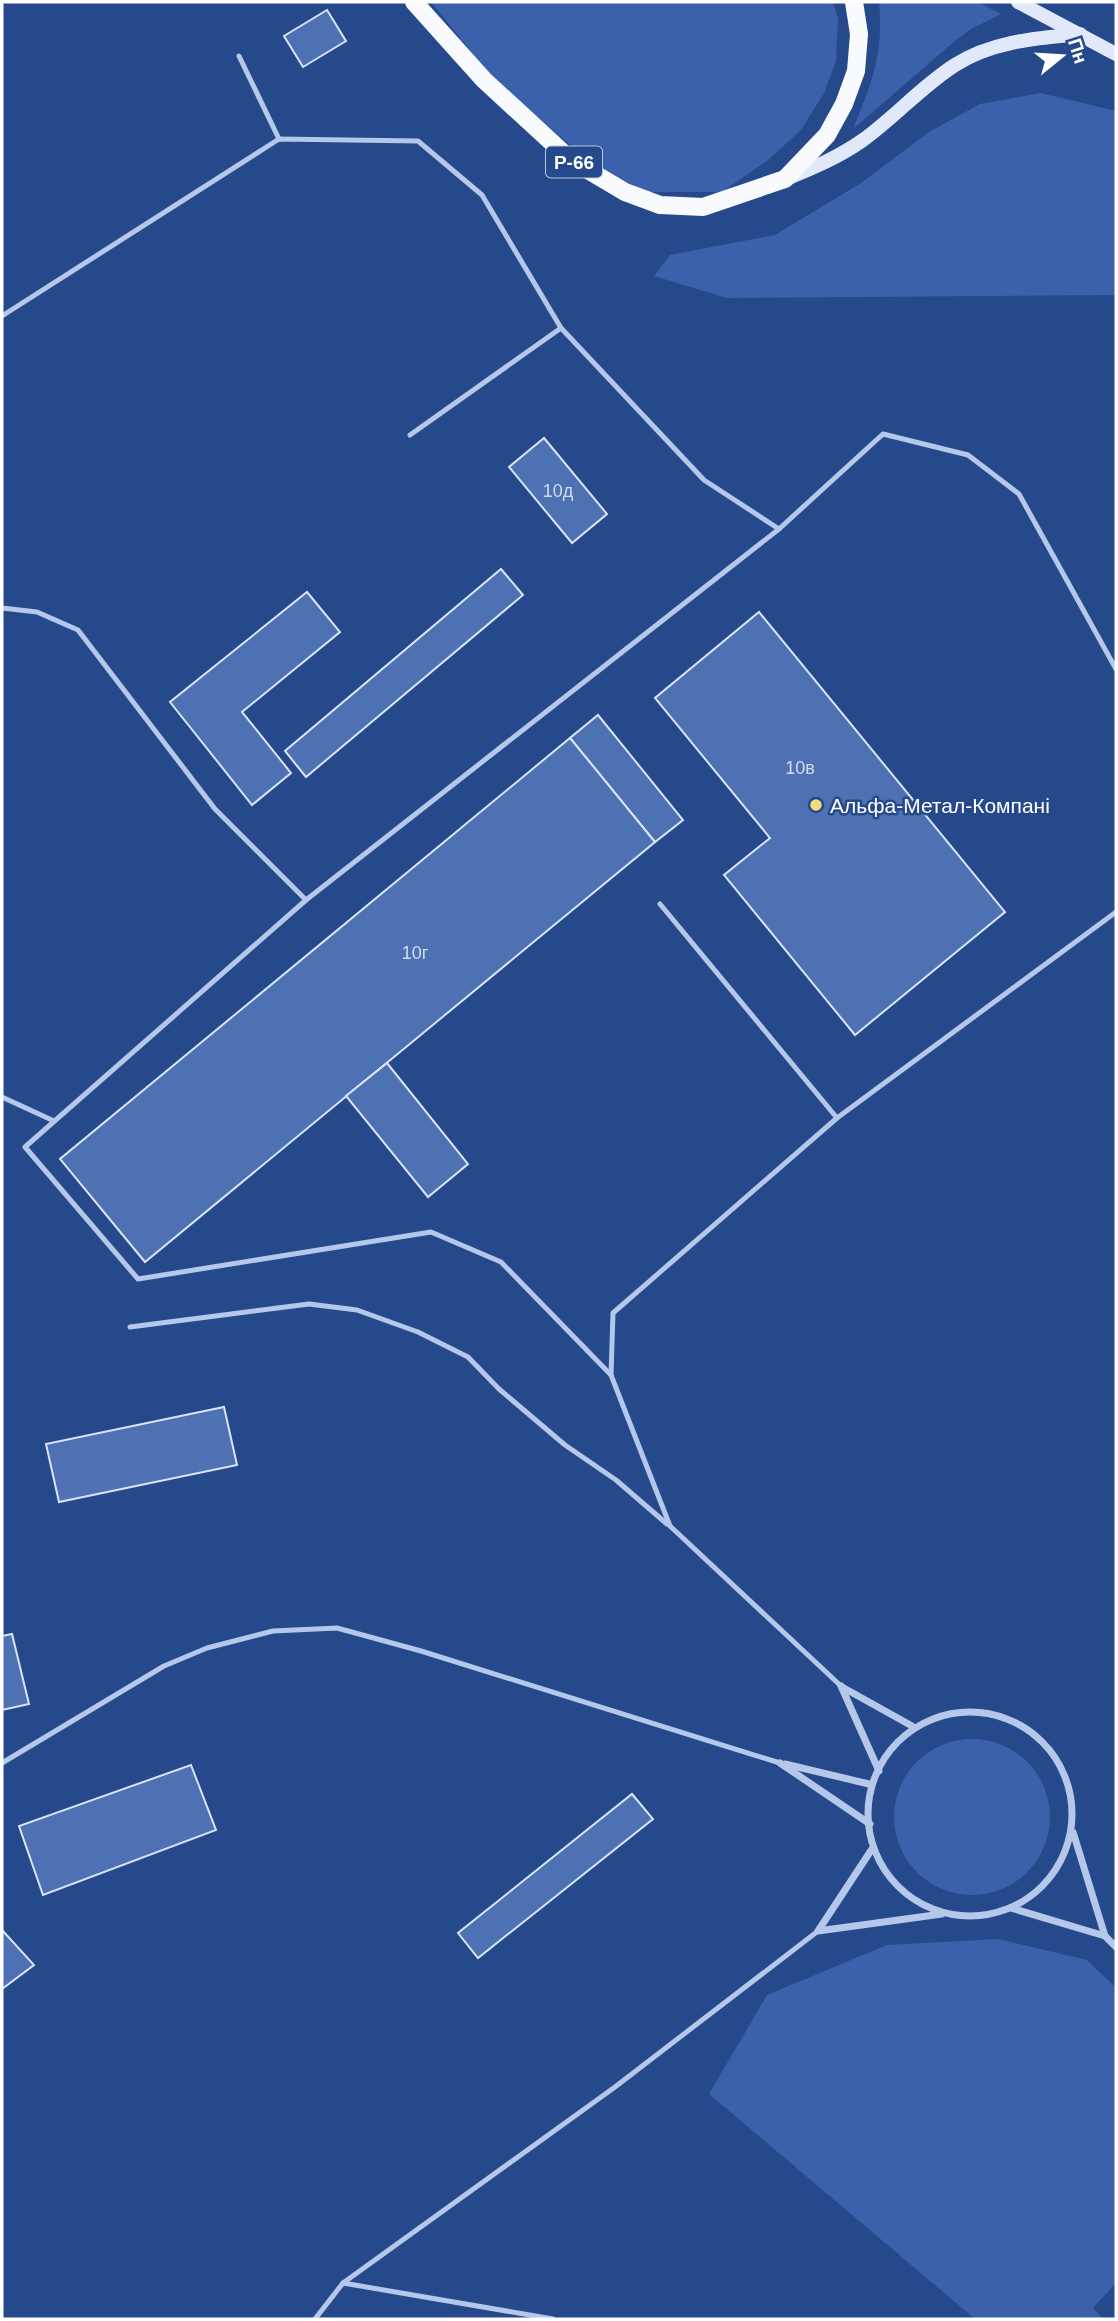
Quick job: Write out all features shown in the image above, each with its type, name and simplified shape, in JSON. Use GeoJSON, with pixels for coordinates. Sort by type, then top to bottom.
{"type":"FeatureCollection","features":[{"type":"Feature","properties":{"kind":"main road","name":"Р-66"},"geometry":{"type":"LineString","coordinates":[[414,2],[484,80],[571,160],[625,192],[660,205],[703,207],[785,179],[827,135],[844,104],[856,71],[859,34],[854,2]]}},
{"type":"Feature","properties":{"kind":"main road"},"geometry":{"type":"LineString","coordinates":[[1018,2],[1116,54]]}},
{"type":"Feature","properties":{"kind":"main road"},"geometry":{"type":"LineString","coordinates":[[785,179],[826,163],[863,139],[956,64],[1026,39],[1080,34]]}},
{"type":"Feature","properties":{"kind":"street"},"geometry":{"type":"LineString","coordinates":[[841,1686],[912,1726]]}},
{"type":"Feature","properties":{"kind":"street"},"geometry":{"type":"LineString","coordinates":[[841,1686],[879,1771]]}},
{"type":"Feature","properties":{"kind":"street"},"geometry":{"type":"LineString","coordinates":[[943,1914],[903,1894],[872,1849],[869,1784],[912,1726],[979,1709],[1030,1728],[1068,1777],[1073,1832],[1105,1936],[1116,1947]]}},
{"type":"Feature","properties":{"kind":"street"},"geometry":{"type":"LineString","coordinates":[[780,1763],[869,1784]]}},
{"type":"Feature","properties":{"kind":"street"},"geometry":{"type":"LineString","coordinates":[[780,1763],[870,1824]]}},
{"type":"Feature","properties":{"kind":"street"},"geometry":{"type":"LineString","coordinates":[[818,1931],[943,1914],[982,1916],[1011,1908],[1048,1884],[1073,1832]]}},
{"type":"Feature","properties":{"kind":"street"},"geometry":{"type":"LineString","coordinates":[[818,1931],[872,1849]]}},
{"type":"Feature","properties":{"kind":"street"},"geometry":{"type":"LineString","coordinates":[[1011,1908],[1105,1936]]}},
{"type":"Feature","properties":{"kind":"lane"},"geometry":{"type":"LineString","coordinates":[[239,56],[279,139]]}},
{"type":"Feature","properties":{"kind":"lane"},"geometry":{"type":"LineString","coordinates":[[2,316],[279,139],[418,141],[482,195],[561,328],[704,480],[779,529]]}},
{"type":"Feature","properties":{"kind":"lane"},"geometry":{"type":"LineString","coordinates":[[410,435],[561,328]]}},
{"type":"Feature","properties":{"kind":"lane"},"geometry":{"type":"LineString","coordinates":[[670,1526],[611,1375],[501,1262],[431,1231],[138,1279],[26,1147],[306,900],[779,529],[883,434],[968,455],[1019,494],[1116,668]]}},
{"type":"Feature","properties":{"kind":"lane"},"geometry":{"type":"LineString","coordinates":[[2,608],[37,612],[78,630],[215,809],[306,900]]}},
{"type":"Feature","properties":{"kind":"lane"},"geometry":{"type":"LineString","coordinates":[[660,904],[837,1118]]}},
{"type":"Feature","properties":{"kind":"lane"},"geometry":{"type":"LineString","coordinates":[[611,1375],[613,1313],[837,1118],[1116,912]]}},
{"type":"Feature","properties":{"kind":"lane"},"geometry":{"type":"LineString","coordinates":[[2,1097],[54,1121]]}},
{"type":"Feature","properties":{"kind":"lane"},"geometry":{"type":"LineString","coordinates":[[130,1327],[309,1304],[357,1310],[418,1332],[468,1357],[499,1389],[565,1445],[616,1480],[670,1526],[841,1686]]}},
{"type":"Feature","properties":{"kind":"lane"},"geometry":{"type":"LineString","coordinates":[[2,1763],[164,1666],[207,1648],[273,1631],[337,1628],[421,1651],[780,1763]]}},
{"type":"Feature","properties":{"kind":"lane"},"geometry":{"type":"LineString","coordinates":[[315,2319],[343,2283],[615,2087],[818,1931]]}},
{"type":"Feature","properties":{"kind":"lane"},"geometry":{"type":"LineString","coordinates":[[343,2283],[553,2319]]}},
{"type":"Feature","properties":{"kind":"shaded area"},"geometry":{"type":"Polygon","coordinates":[[[431,2],[833,2],[838,19],[836,61],[824,93],[801,130],[767,161],[722,192],[650,192],[595,166],[494,80],[431,2]]]}},
{"type":"Feature","properties":{"kind":"shaded area"},"geometry":{"type":"Polygon","coordinates":[[[879,2],[978,2],[1001,14],[971,29],[955,41],[853,129],[875,67],[880,37],[879,2]]]}},
{"type":"Feature","properties":{"kind":"shaded area"},"geometry":{"type":"Polygon","coordinates":[[[1041,93],[1116,111],[1116,295],[727,298],[654,276],[670,255],[775,235],[861,183],[929,132],[980,104],[1041,93]]]}},
{"type":"Feature","properties":{"kind":"shaded area"},"geometry":{"type":"Polygon","coordinates":[[[972,1739],[1002,1745],[1027,1762],[1044,1787],[1050,1817],[1044,1847],[1027,1872],[1002,1889],[972,1895],[942,1889],[917,1872],[900,1847],[894,1817],[900,1787],[917,1762],[942,1745],[972,1739]]]}},
{"type":"Feature","properties":{"kind":"shaded area"},"geometry":{"type":"Polygon","coordinates":[[[998,1939],[1087,1960],[1116,1988],[1116,2283],[1093,2308],[1103,2319],[975,2319],[709,2094],[767,1995],[887,1945],[998,1939]]]}},
{"type":"Feature","properties":{"kind":"building"},"geometry":{"type":"Polygon","coordinates":[[[327,10],[346,41],[303,67],[284,36],[327,10]]]}},
{"type":"Feature","properties":{"kind":"building"},"geometry":{"type":"Polygon","coordinates":[[[544,438],[607,514],[572,543],[509,467],[544,438]]]}},
{"type":"Feature","properties":{"kind":"building"},"geometry":{"type":"Polygon","coordinates":[[[501,569],[523,595],[306,777],[285,751],[501,569]]]}},
{"type":"Feature","properties":{"kind":"building"},"geometry":{"type":"Polygon","coordinates":[[[307,592],[340,632],[242,712],[291,773],[252,805],[170,702],[307,592]]]}},
{"type":"Feature","properties":{"kind":"building"},"geometry":{"type":"Polygon","coordinates":[[[759,612],[1005,912],[855,1035],[724,875],[770,838],[655,698],[759,612]]]}},
{"type":"Feature","properties":{"kind":"building"},"geometry":{"type":"Polygon","coordinates":[[[598,715],[683,820],[655,842],[570,738],[598,715]]]}},
{"type":"Feature","properties":{"kind":"building"},"geometry":{"type":"Polygon","coordinates":[[[570,738],[655,842],[145,1262],[60,1159],[570,738]]]}},
{"type":"Feature","properties":{"kind":"building"},"geometry":{"type":"Polygon","coordinates":[[[387,1063],[468,1164],[428,1197],[346,1096],[387,1063]]]}},
{"type":"Feature","properties":{"kind":"building"},"geometry":{"type":"Polygon","coordinates":[[[224,1407],[237,1465],[59,1502],[46,1444],[224,1407]]]}},
{"type":"Feature","properties":{"kind":"building"},"geometry":{"type":"Polygon","coordinates":[[[12,1634],[29,1704],[2,1710],[2,1636],[12,1634]]]}},
{"type":"Feature","properties":{"kind":"building"},"geometry":{"type":"Polygon","coordinates":[[[191,1765],[216,1830],[43,1895],[19,1826],[191,1765]]]}},
{"type":"Feature","properties":{"kind":"building"},"geometry":{"type":"Polygon","coordinates":[[[632,1794],[653,1819],[478,1958],[458,1933],[632,1794]]]}},
{"type":"Feature","properties":{"kind":"building"},"geometry":{"type":"Polygon","coordinates":[[[2,1930],[34,1965],[2,1989],[2,1930]]]}},
{"type":"Feature","properties":{"kind":"place","name":"Альфа-Метал-Компані"},"geometry":{"type":"Point","coordinates":[816,805]}}]}
